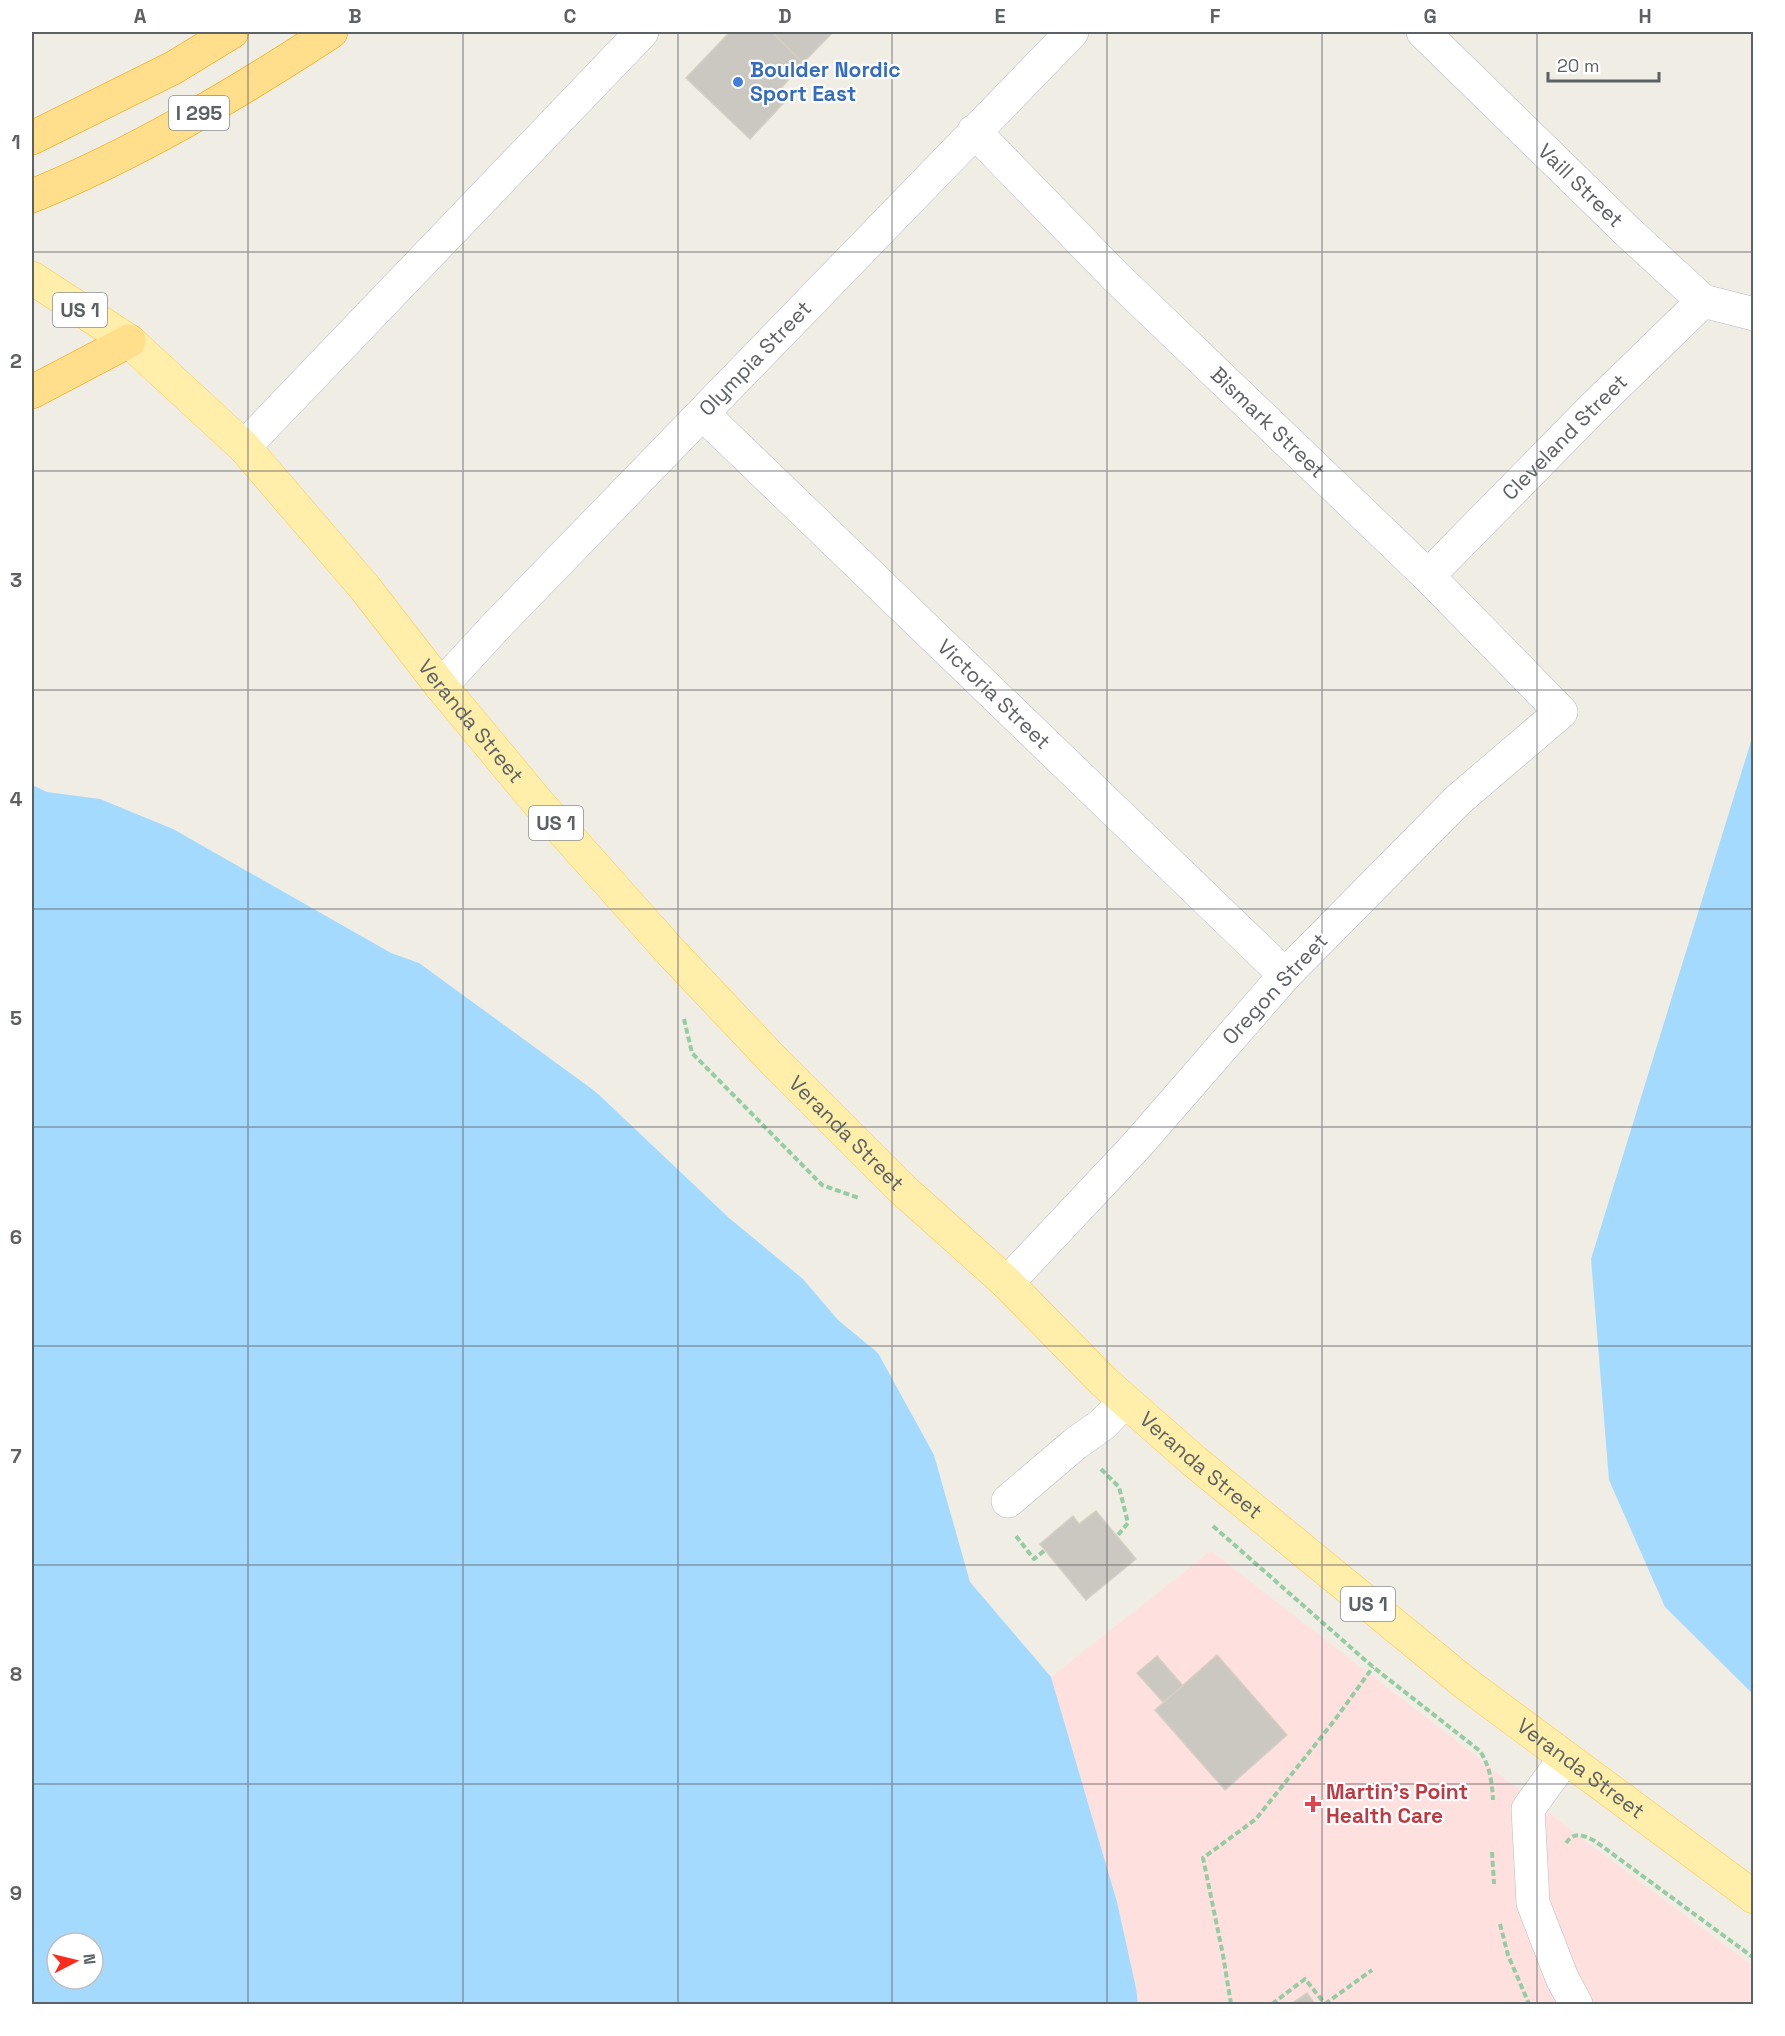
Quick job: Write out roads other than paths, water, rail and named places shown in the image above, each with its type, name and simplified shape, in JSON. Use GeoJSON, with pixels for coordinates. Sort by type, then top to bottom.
{"type":"FeatureCollection","features":[{"type":"Feature","properties":{"kind":"highway","name":"I 295"},"geometry":{"type":"LineString","coordinates":[[32,138],[173,68],[232,32]]}},
{"type":"Feature","properties":{"kind":"highway","name":"I 295"},"geometry":{"type":"LineString","coordinates":[[46,190],[137,147],[210,107],[331,32]]}},
{"type":"Feature","properties":{"kind":"highway","name":"US 1"},"geometry":{"type":"LineString","coordinates":[[32,392],[129,341]]}},
{"type":"Feature","properties":{"kind":"main road","name":"Veranda Street"},"geometry":{"type":"LineString","coordinates":[[32,278],[129,341],[244,447],[364,588],[441,686],[539,804],[694,977],[901,1188],[1006,1283],[1125,1401],[1261,1517],[1465,1683],[1754,1897]]}},
{"type":"Feature","properties":{"kind":"street"},"geometry":{"type":"LineString","coordinates":[[244,447],[642,32]]}},
{"type":"Feature","properties":{"kind":"street","name":"Olympia Street"},"geometry":{"type":"LineString","coordinates":[[441,686],[498,624],[1072,32]]}},
{"type":"Feature","properties":{"kind":"street","name":"Vaill Street"},"geometry":{"type":"LineString","coordinates":[[1423,32],[1703,301],[1754,314]]}},
{"type":"Feature","properties":{"kind":"street","name":"Bismark Street"},"geometry":{"type":"LineString","coordinates":[[974,131],[1116,277],[1428,576],[1561,712]]}},
{"type":"Feature","properties":{"kind":"street","name":"Cleveland Street"},"geometry":{"type":"LineString","coordinates":[[1428,576],[1593,408],[1703,301]]}},
{"type":"Feature","properties":{"kind":"street","name":"Victoria Street"},"geometry":{"type":"LineString","coordinates":[[703,414],[1285,975]]}},
{"type":"Feature","properties":{"kind":"street","name":"Oregon Street"},"geometry":{"type":"LineString","coordinates":[[1006,1283],[1137,1145],[1285,975],[1458,800],[1561,712]]}},
{"type":"Feature","properties":{"kind":"street"},"geometry":{"type":"LineString","coordinates":[[1008,1501],[1074,1444],[1103,1424],[1125,1401]]}},
{"type":"Feature","properties":{"kind":"street"},"geometry":{"type":"LineString","coordinates":[[1565,1758],[1528,1809],[1533,1903],[1562,1978],[1576,2004]]}},
{"type":"Feature","properties":{"kind":"water"},"geometry":{"type":"Polygon","coordinates":[[[32,727],[390,924],[760,1226],[878,1353],[934,1455],[970,1582],[1051,1677],[1117,1902],[1138,2004],[32,2004],[32,727]]]}},
{"type":"Feature","properties":{"kind":"water"},"geometry":{"type":"Polygon","coordinates":[[[1753,735],[1753,1694],[1665,1607],[1609,1480],[1591,1259],[1753,735]]]}},
{"type":"Feature","properties":{"kind":"place","name":"Boulder Nordic Sport East"},"geometry":{"type":"Point","coordinates":[738,82]}},
{"type":"Feature","properties":{"kind":"place","name":"Martin's Point Health Care"},"geometry":{"type":"Point","coordinates":[1313,1804]}}]}
